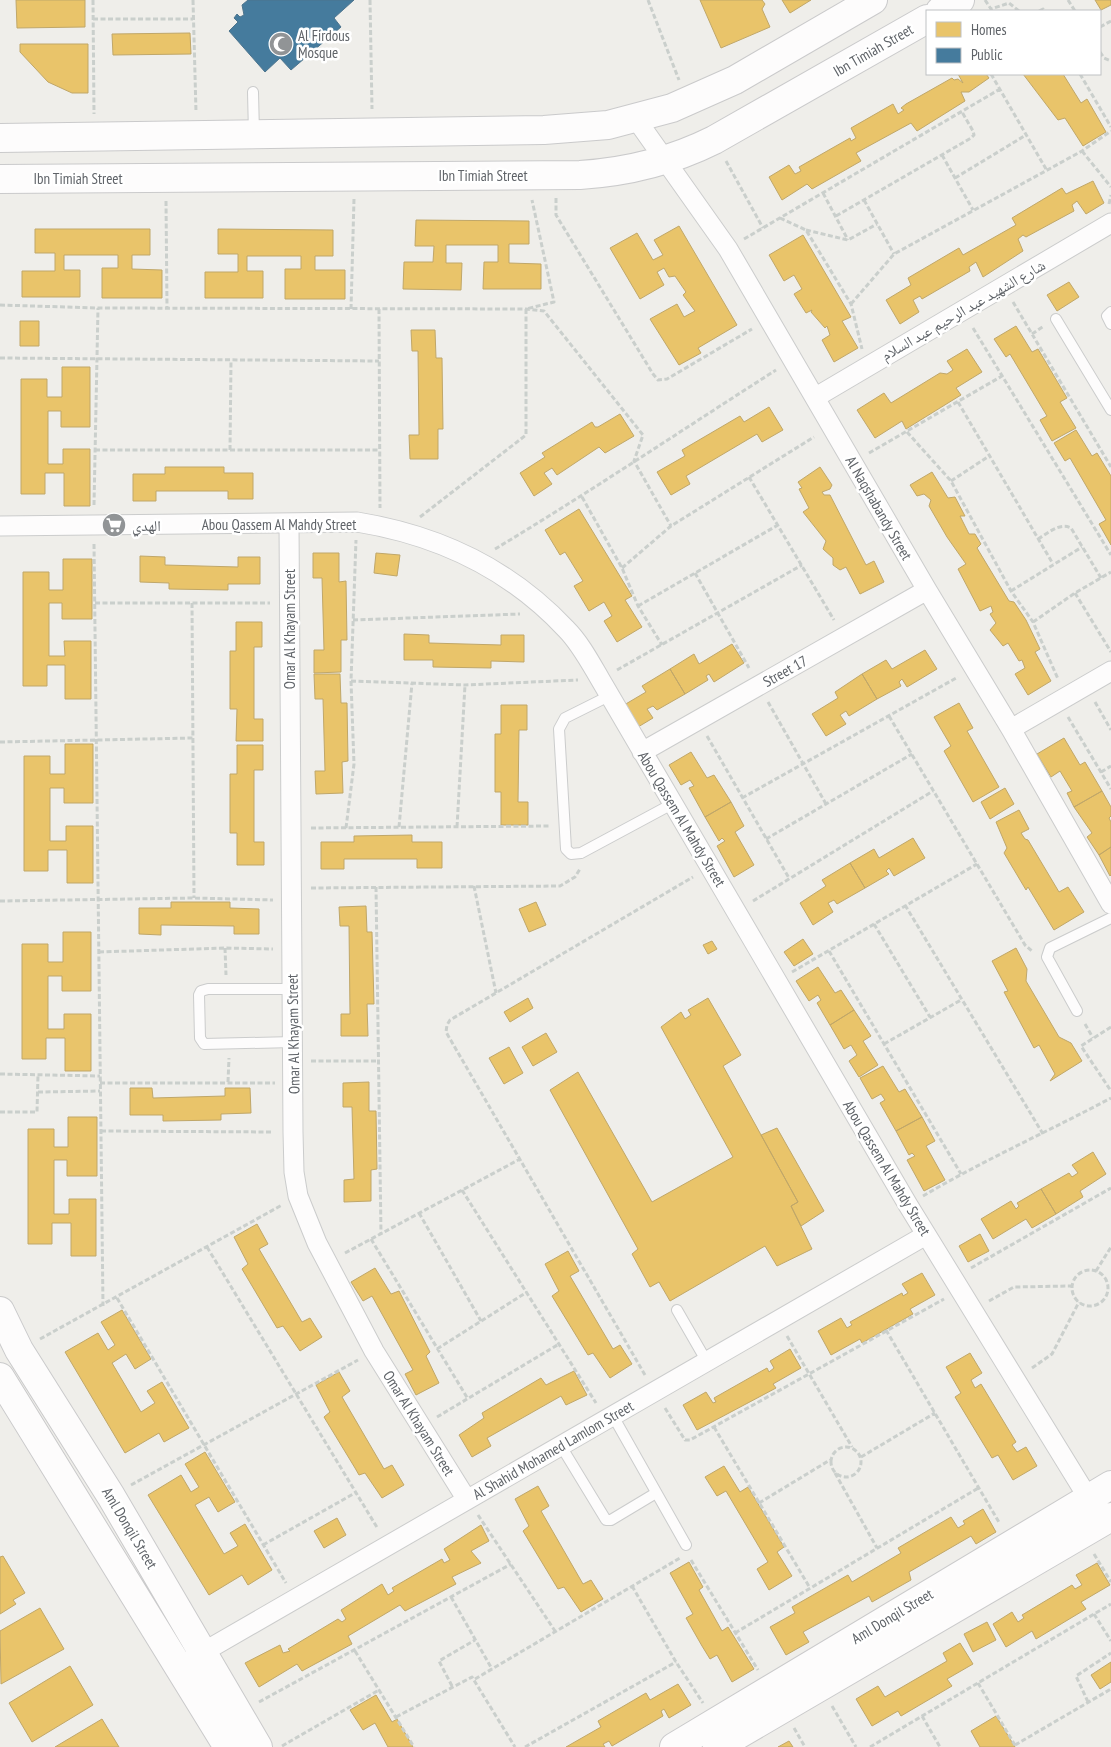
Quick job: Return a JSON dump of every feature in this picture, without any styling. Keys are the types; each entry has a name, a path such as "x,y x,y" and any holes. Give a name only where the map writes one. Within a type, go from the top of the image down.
{"street":[{"path":"0,138 576,129 636,118 687,102 735,80 873,0"},
{"path":"942,10 960,0"},
{"name":"Ibn Timiah Street","path":"0,178 555,175 608,173 636,169 695,150 926,20"},
{"name":"Al Naqshabandy Street","path":"636,118 728,249 794,359 927,590 1011,729 1111,904"},
{"path":"0,147 3,162 0,178"},
{"name":"شارع الشهيد عبد الرحيم عبد السلام","path":"816,397 1111,223"},
{"name":"Abou Qassem Al Mahdy Street","path":"0,526 357,522 402,531 439,543 476,560 512,581 550,613 581,648 600,679 956,1284 1017,1379 1100,1491 1099,1524"},
{"name":"Omar Al Khayam Street","path":"289,524 288,603 293,1132 294,1172 298,1196 327,1264 374,1351 467,1500"},
{"name":"Street 17","path":"642,752 927,590"},
{"path":"1011,729 1111,671"},
{"name":"Al Shahid Mohamed Lamlom Street","path":"179,1666 926,1235"},
{"name":"Aml Donqil Street","path":"0,1312 19,1350 111,1496 258,1747"},
{"name":"Aml Donqil Street","path":"0,1378 228,1747"},
{"name":"Aml Donqil Street","path":"723,1739 770,1690 1100,1491"},
{"name":"Aml Donqil Street","path":"674,1747 723,1739 820,1687 1099,1524"}],"lane":[{"path":"253,92 254,135"},
{"path":"1111,312 1107,316 1111,324"},
{"path":"1056,319 1111,410"},
{"path":"609,696 565,718 561,723 566,849 571,854 581,853 674,803"},
{"path":"1077,1011 1046,957 1050,948 1111,918"},
{"path":"292,989 201,990 199,995 200,1038 204,1044 293,1051"},
{"path":"677,1310 706,1362"},
{"path":"609,1418 686,1545"},
{"path":"561,1446 606,1520 611,1520 656,1493"}],"path":[{"path":"93,0 94,138"},
{"path":"193,0 196,135"},
{"path":"370,0 373,133"},
{"path":"648,0 687,102"},
{"path":"985,0 991,9 1009,3 1018,10"},
{"path":"94,18 193,18"},
{"path":"1101,54 1104,58 1111,61"},
{"path":"992,75 1046,169"},
{"path":"851,304 894,254 1046,169 1082,151 1111,129 1081,75"},
{"path":"728,249 1000,90"},
{"path":"836,216 974,135 962,112"},
{"path":"955,178 1026,135"},
{"path":"714,140 763,228"},
{"path":"1082,151 1111,187"},
{"path":"942,155 973,210"},
{"path":"526,174 554,302 526,308"},
{"path":"555,175 556,215 652,374 658,380 667,379 770,319"},
{"path":"351,308 354,176"},
{"path":"165,178 167,308"},
{"path":"822,193 848,240"},
{"path":"864,200 894,254"},
{"path":"779,218 806,230 848,240 878,224"},
{"path":"806,230 851,304 866,367"},
{"path":"1003,286 1111,467"},
{"path":"0,305 98,308 526,308 544,311 643,435 634,461 671,526"},
{"path":"98,308 94,525 103,1306"},
{"path":"379,308 380,526"},
{"path":"402,531 526,435 526,308"},
{"path":"963,310 1111,555"},
{"path":"0,358 380,361"},
{"path":"476,560 582,498 634,461 794,359"},
{"path":"230,450 231,360"},
{"path":"853,463 1002,376"},
{"path":"958,402 1053,564"},
{"path":"622,568 671,526 832,426"},
{"path":"907,432 951,482 1011,591 1033,622 1063,700 1111,790"},
{"path":"95,450 380,450"},
{"path":"951,482 990,456"},
{"path":"749,476 844,638"},
{"path":"582,498 622,568 638,606 662,645"},
{"path":"346,828 354,764 351,681 357,522"},
{"path":"638,606 778,526"},
{"path":"1038,538 1060,526 1071,528 1102,578"},
{"path":"1011,591 1082,547"},
{"path":"351,681 465,685 600,679 802,565"},
{"path":"1033,622 1075,593 1111,572"},
{"path":"1075,593 1111,653"},
{"path":"95,603 288,603"},
{"path":"192,603 194,898"},
{"path":"353,620 550,613"},
{"path":"742,798 974,668"},
{"path":"399,828 412,683"},
{"path":"457,827 465,685"},
{"path":"1086,686 1111,730"},
{"path":"889,716 1025,945 1031,951 1046,957"},
{"path":"698,720 789,878"},
{"path":"0,742 192,738"},
{"path":"766,839 912,754"},
{"path":"1100,772 1111,766"},
{"path":"737,912 789,878 933,791"},
{"path":"290,828 565,826"},
{"path":"0,901 291,895 376,887 560,886 575,877 580,870 581,853"},
{"path":"777,981 977,864"},
{"path":"711,866 450,1020 446,1032 685,1440 690,1440 714,1427 886,1330 956,1284 1111,1188"},
{"path":"474,886 496,993"},
{"path":"376,887 381,1234"},
{"path":"905,905 1043,1134"},
{"path":"874,924 930,1018"},
{"path":"99,952 225,948 292,949"},
{"path":"225,948 227,989"},
{"path":"829,951 961,1174"},
{"path":"884,1044 961,1000"},
{"path":"1111,1027 1081,1046 1111,1091"},
{"path":"228,1082 229,1045"},
{"path":"293,1051 378,1061"},
{"path":"0,1074 100,1076"},
{"path":"0,1112 37,1112 38,1075"},
{"path":"100,1083 294,1083"},
{"path":"38,1092 100,1091"},
{"path":"908,1205 961,1174 1111,1098"},
{"path":"101,1131 293,1132"},
{"path":"327,1264 520,1158"},
{"path":"462,1190 559,1344 609,1418"},
{"path":"19,1350 103,1306 298,1196"},
{"path":"419,1214 481,1321"},
{"path":"371,1239 468,1399"},
{"path":"1096,1271 1111,1247"},
{"path":"207,1248 388,1546"},
{"path":"1107,1286 1103,1299 1092,1305 1079,1302 1075,1298 1072,1286 1076,1276 1091,1270 1096,1271 1106,1280 1111,1293"},
{"path":"973,1310 1014,1287 1072,1286"},
{"path":"437,1348 527,1292"},
{"path":"117,1298 296,1599"},
{"path":"1017,1379 1052,1354 1079,1302"},
{"path":"778,1320 852,1447 861,1457 862,1464 854,1475 848,1478 835,1473"},
{"path":"886,1330 1012,1544"},
{"path":"421,1426 559,1344"},
{"path":"111,1496 374,1351"},
{"path":"861,1457 936,1413"},
{"path":"714,1427 810,1588"},
{"path":"759,1503 830,1460 838,1448 852,1447"},
{"path":"830,1460 835,1473 878,1548"},
{"path":"735,1633 980,1488"},
{"path":"264,1545 355,1493"},
{"path":"467,1500 555,1631"},
{"path":"1099,1524 1111,1582"},
{"path":"474,1679 632,1586 687,1556 770,1690"},
{"path":"238,1713 511,1564"},
{"path":"632,1586 723,1739"},
{"path":"451,1597 492,1669"},
{"path":"870,1747 1111,1604"},
{"path":"1094,1614 1111,1641"},
{"path":"452,1686 439,1661 476,1640"},
{"path":"355,1650 414,1747"},
{"path":"1088,1702 1076,1676 1111,1653"},
{"path":"525,1747 676,1662"},
{"path":"396,1717 470,1676 474,1679 515,1747"},
{"path":"978,1683 1015,1746 1111,1688"},
{"path":"820,1687 856,1747"},
{"path":"281,1747 379,1690"},
{"path":"922,1716 940,1747"}],"building: Homes":[{"path":"16,0 85,0 85,27 17,28"},
{"path":"700,0 762,0 765,4 762,9 770,27 721,48"},
{"path":"782,0 811,0 790,13"},
{"path":"1095,0 1111,0 1111,5 1101,10"},
{"path":"190,33 191,54 113,55 112,34"},
{"path":"20,44 88,44 88,93 72,93 48,82 20,52"},
{"path":"959,75 987,75 989,78 969,92 961,92 965,101 917,131 911,123 856,153 861,161 812,189 807,184 782,200 769,177 789,165 795,174 801,171 799,167 850,138 851,141 856,138 851,128 893,104 898,114 904,110 901,108 906,104 952,78 954,80 958,79 963,83"},
{"path":"1024,75 1064,75 1081,103 1087,99 1106,132 1083,146 1065,118 1058,120"},
{"path":"1093,181 1104,203 1086,214 1077,201 1072,205 1074,211 1026,237 1023,235 1018,239 1023,251 983,277 976,262 969,267 970,271 922,299 920,296 913,300 919,312 900,324 886,300 911,285 908,278 959,248 963,255 1016,225 1012,218 1062,188 1066,194"},
{"path":"416,220 529,221 529,244 509,244 509,263 541,264 541,289 483,289 484,262 498,262 498,245 446,245 446,263 462,263 461,290 403,289 404,262 433,262 434,246 415,246"},
{"path":"679,226 737,325 698,348 701,353 679,365 650,319 677,304 684,317 695,311 683,295 686,292 675,276 669,277 664,268 657,272 664,285 640,299 610,248 637,233 653,260 663,255 654,240"},
{"path":"35,229 150,229 150,255 132,255 132,269 162,270 162,298 102,298 102,268 118,268 118,255 64,255 64,270 80,270 80,297 22,297 22,271 55,271 55,253 35,253"},
{"path":"218,229 333,230 333,256 315,256 315,270 345,270 345,299 285,299 285,269 301,269 301,256 247,256 247,271 263,271 263,298 205,298 205,272 238,272 238,254 218,254"},
{"path":"803,235 851,317 842,321 858,348 834,362 822,340 830,335 827,326 825,328 811,312 812,310 806,313 794,294 802,289 794,275 784,281 769,255"},
{"path":"1069,282 1079,297 1057,311 1047,295"},
{"path":"20,321 39,321 39,346 20,346"},
{"path":"1016,326 1032,352 1038,349 1067,398 1060,402 1076,428 1052,441 1040,420 1047,416 1010,354 1006,357 994,339"},
{"path":"411,330 435,330 436,358 442,358 443,429 438,429 438,459 410,459 409,435 419,435 418,351 412,351"},
{"path":"967,349 982,372 956,388 961,395 906,429 902,421 875,438 857,410 884,393 891,403 940,373 947,374 953,370 947,361"},
{"path":"62,367 90,367 90,427 61,427 61,411 48,411 48,464 63,464 63,449 90,449 90,506 64,506 64,473 45,473 45,494 21,494 21,379 47,379 47,397 62,397"},
{"path":"769,407 783,430 762,442 757,434 686,476 690,484 671,495 657,472 685,456 682,450 740,416 744,422"},
{"path":"620,414 634,436 605,453 599,447 557,475 552,468 544,473 552,484 534,496 520,473 545,457 542,453 592,422 595,427 598,427"},
{"path":"1076,430 1092,456 1097,453 1111,476 1111,545 1099,524 1106,520 1070,458 1065,461 1054,443"},
{"path":"165,467 224,467 224,473 253,473 253,499 228,499 228,491 156,491 156,501 133,501 133,474 165,474"},
{"path":"820,467 832,485 830,489 822,492 824,495 830,495 866,565 874,561 884,582 860,594 846,567 840,570 833,565 833,558 823,549 826,541 803,512 809,508 799,489 802,488 798,482"},
{"path":"932,472 948,498 955,497 965,516 960,516 969,534 975,534 981,544 977,548 1009,601 1014,602 1026,620 1040,649 1035,652 1051,681 1028,695 1015,674 1025,668 1022,660 1019,661 1008,643 1003,646 990,630 996,623 990,614 993,612 991,606 980,611 958,569 966,564 929,506 931,500 924,494 917,496 910,485"},
{"path":"579,509 632,596 625,600 642,627 617,642 604,621 612,616 604,602 589,611 574,586 583,581 565,552 560,555 545,530"},
{"path":"313,553 339,553 339,582 346,581 347,640 341,640 341,672 314,673 314,650 324,650 322,578 313,578"},
{"path":"376,553 400,555 397,576 374,573"},
{"path":"140,556 165,557 165,565 238,567 238,557 260,557 260,584 228,584 228,590 169,589 169,583 140,582"},
{"path":"63,559 92,559 92,619 62,619 62,603 49,603 49,656 65,656 64,641 91,641 91,699 65,699 65,665 47,665 47,686 23,686 23,572 49,572 49,590 63,590"},
{"path":"236,622 262,622 262,647 254,647 254,719 263,719 263,741 236,741 237,709 230,709 230,651 236,651"},
{"path":"404,634 429,635 429,643 501,645 501,635 524,635 524,662 491,661 491,668 433,667 433,660 404,660"},
{"path":"732,644 744,663 714,682 709,674 706,676 708,680 685,694 670,669 694,654 699,664"},
{"path":"925,650 937,669 907,687 902,679 899,682 901,686 877,699 862,674 886,660 892,669"},
{"path":"670,669 685,694 657,710 653,706 647,709 653,718 633,730 619,708 646,692 642,686"},
{"path":"314,674 340,674 341,703 347,703 348,761 342,762 343,793 316,794 315,771 325,771 323,699 315,699"},
{"path":"862,674 877,699 849,716 846,711 840,715 846,724 826,736 812,714 838,698 835,692"},
{"path":"959,703 973,728 967,731 999,787 973,802 944,751 951,746 934,717"},
{"path":"501,705 527,705 527,730 519,730 518,802 528,802 528,825 501,825 501,792 495,792 495,734 501,734"},
{"path":"1064,738 1080,765 1085,762 1102,791 1074,807 1067,793 1072,791 1060,771 1051,777 1037,754"},
{"path":"65,744 93,744 93,803 64,803 64,788 50,788 50,841 66,841 66,826 93,826 93,883 67,883 67,850 48,850 48,871 24,871 24,756 50,756 50,774 65,774"},
{"path":"237,745 263,745 263,770 254,770 254,842 264,842 264,865 237,865 237,833 230,833 230,774 237,774"},
{"path":"691,752 707,778 714,775 731,802 705,817 689,788 694,786 690,780 681,785 669,765"},
{"path":"1005,788 1014,804 990,819 981,802"},
{"path":"1102,791 1111,807 1111,816 1109,818 1111,822 1111,847 1099,855 1087,837 1092,833 1074,807"},
{"path":"731,802 744,826 735,832 754,865 734,877 717,846 725,841 722,838 719,841 705,817"},
{"path":"1019,810 1029,829 1021,833 1028,840 1059,892 1068,887 1084,912 1054,930 1028,887 1026,890 1004,853 1007,848 996,822"},
{"path":"412,835 412,842 442,842 442,868 417,868 417,859 344,859 344,869 321,869 321,842 354,842 354,836"},
{"path":"913,838 925,858 894,876 889,868 886,871 889,874 865,888 850,863 874,849 879,858"},
{"path":"1111,847 1111,875 1110,876 1099,855"},
{"path":"850,863 865,888 837,904 834,900 828,903 833,912 813,925 800,903 826,886 822,880"},
{"path":"171,902 230,902 230,908 259,909 259,934 234,934 234,926 161,925 161,935 139,934 139,908 171,908"},
{"path":"536,902 546,925 529,932 519,909"},
{"path":"366,906 367,932 372,932 374,1004 367,1004 368,1036 341,1036 341,1014 350,1014 349,926 340,926 339,907"},
{"path":"63,932 91,932 91,991 62,991 62,976 48,976 48,1029 64,1029 64,1014 91,1014 91,1071 65,1071 65,1038 46,1038 46,1059 22,1059 22,944 48,944 48,962 63,962"},
{"path":"803,939 813,954 794,966 784,952"},
{"path":"712,941 717,949 708,954 703,945"},
{"path":"1016,948 1027,969 1026,981 1059,1037 1071,1043 1082,1061 1050,1081 1055,1074 1039,1045 1034,1048 1004,992 1008,991 992,961"},
{"path":"818,967 835,993 841,990 854,1010 830,1025 817,1003 821,1000 818,995 809,1001 796,981"},
{"path":"528,998 533,1008 510,1022 504,1012"},
{"path":"708,998 741,1055 723,1066 798,1202 791,1206 812,1249 777,1266 765,1246 670,1301 659,1282 650,1287 632,1254 638,1249 550,1090 578,1072 652,1202 733,1157 661,1027 681,1012 685,1019 691,1015 688,1010"},
{"path":"854,1010 871,1036 863,1041 878,1065 859,1077 849,1061 857,1055 851,1045 844,1049 830,1025"},
{"path":"546,1033 557,1052 533,1066 522,1047"},
{"path":"509,1047 523,1073 504,1084 489,1058"},
{"path":"883,1066 899,1092 905,1089 922,1117 896,1131 880,1103 885,1100 881,1094 872,1099 860,1078"},
{"path":"369,1082 369,1111 376,1111 377,1169 371,1170 371,1201 344,1202 344,1180 354,1179 352,1107 343,1107 343,1083"},
{"path":"130,1088 152,1088 153,1098 225,1096 225,1088 250,1088 251,1113 221,1114 221,1120 163,1121 163,1115 130,1115"},
{"path":"68,1117 97,1117 97,1176 67,1176 67,1160 54,1160 54,1214 69,1214 69,1199 96,1199 96,1256 71,1256 71,1223 52,1223 52,1244 28,1244 28,1129 54,1129 54,1147 68,1147"},
{"path":"922,1117 935,1141 926,1146 945,1180 924,1191 907,1160 915,1156 912,1153 909,1155 896,1131"},
{"path":"777,1128 824,1211 801,1226 791,1206 798,1202 761,1135"},
{"path":"1093,1152 1106,1174 1080,1191 1083,1197 1056,1214 1041,1189 1069,1173 1072,1177 1078,1173 1072,1165"},
{"path":"1041,1189 1056,1214 1032,1228 1026,1219 993,1239 981,1219 1011,1201 1016,1209 1019,1206 1017,1203"},
{"path":"257,1224 268,1244 259,1249 302,1322 310,1318 322,1337 300,1351 283,1326 277,1328 242,1269 248,1264 234,1237"},
{"path":"980,1234 989,1251 968,1262 959,1246"},
{"path":"568,1251 579,1271 570,1276 613,1349 620,1345 632,1364 610,1378 593,1353 588,1355 552,1296 559,1291 545,1264"},
{"path":"375,1268 391,1294 399,1291 430,1352 426,1356 439,1383 416,1395 405,1374 413,1370 372,1296 363,1301 351,1282"},
{"path":"922,1273 935,1295 910,1309 913,1314 862,1343 860,1339 831,1355 818,1331 841,1318 847,1328 852,1325 850,1322 902,1293 903,1296 908,1293 902,1284"},
{"path":"122,1310 151,1359 135,1369 126,1354 112,1363 141,1412 155,1403 147,1391 162,1382 189,1428 164,1442 159,1433 125,1453 65,1352 98,1333 108,1350 115,1345 101,1322"},
{"path":"790,1349 801,1368 773,1384 776,1388 697,1430 683,1405 706,1392 713,1403 716,1402 714,1398 767,1368 769,1372 774,1368 770,1361"},
{"path":"970,1353 982,1373 971,1380 975,1388 981,1384 1016,1442 1012,1445 1017,1452 1026,1447 1037,1466 1013,1480 998,1455 992,1458 955,1397 961,1393 946,1367"},
{"path":"574,1371 587,1395 566,1405 561,1396 487,1438 491,1446 472,1457 459,1435 484,1418 482,1413 541,1378 546,1385"},
{"path":"339,1372 350,1391 342,1397 384,1469 392,1465 404,1485 382,1498 365,1473 359,1475 324,1417 330,1412 316,1385"},
{"path":"205,1452 235,1502 218,1512 209,1497 195,1505 224,1554 238,1546 230,1533 245,1524 272,1570 248,1585 242,1575 209,1595 148,1495 181,1475 191,1492 199,1487 185,1464"},
{"path":"724,1466 740,1492 748,1487 784,1547 777,1552 792,1576 769,1590 757,1569 768,1562 726,1491 717,1496 705,1477"},
{"path":"538,1486 549,1506 541,1511 583,1584 591,1580 603,1599 581,1612 564,1587 558,1589 523,1531 529,1526 515,1499"},
{"path":"983,1509 996,1532 976,1544 971,1536 909,1572 911,1580 872,1602 869,1596 803,1632 809,1642 786,1655 770,1627 795,1613 792,1607 848,1575 852,1582 901,1553 898,1548 951,1517 958,1528 965,1524 963,1521"},
{"path":"337,1518 346,1535 324,1548 314,1531"},
{"path":"481,1525 489,1541 471,1551 481,1563 452,1577 456,1584 405,1611 400,1605 348,1636 352,1644 302,1671 297,1664 259,1687 245,1663 280,1645 283,1653 290,1651 288,1649 338,1619 342,1622 346,1619 341,1610 382,1584 388,1595 394,1591 392,1588 442,1559 444,1563 450,1560 444,1549"},
{"path":"3,1556 25,1593 13,1600 16,1604 0,1614 0,1557"},
{"path":"689,1562 703,1587 699,1590 722,1631 728,1627 754,1669 732,1682 717,1655 710,1659 686,1618 693,1614 670,1573"},
{"path":"1097,1563 1110,1585 1081,1602 1086,1609 1036,1639 1032,1631 1006,1647 993,1624 1012,1612 1018,1622 1024,1618 1022,1615 1072,1585 1075,1589 1082,1585 1076,1575"},
{"path":"40,1608 64,1649 1,1684 0,1631"},
{"path":"987,1622 996,1640 973,1652 964,1634"},
{"path":"960,1643 973,1664 947,1679 952,1686 901,1716 898,1711 872,1726 856,1699 878,1686 885,1697 947,1661 943,1653"},
{"path":"1111,1662 1111,1682 1100,1689 1091,1675"},
{"path":"70,1666 93,1705 32,1742 9,1703"},
{"path":"678,1684 691,1705 669,1718 664,1709 661,1711 663,1716 612,1746 609,1741 603,1744 605,1747 566,1747 601,1727 598,1721 646,1693 650,1700"},
{"path":"376,1695 392,1722 397,1719 413,1747 388,1747 375,1723 363,1730 350,1710"},
{"path":"996,1716 1015,1747 980,1747 971,1731"},
{"path":"102,1719 119,1747 55,1747"},
{"path":"789,1741 793,1747 778,1747"}],"building: Public":[{"name":"Al Firdous Mosque","path":"248,0 354,0 334,18 341,27 291,70 280,58 265,72 229,31 238,22 234,18 237,14 240,17 244,15 242,5"}],"place":[{"name":"Al Firdous Mosque","path":"281,44"},
{"name":"الهدي","path":"114,525"}]}
